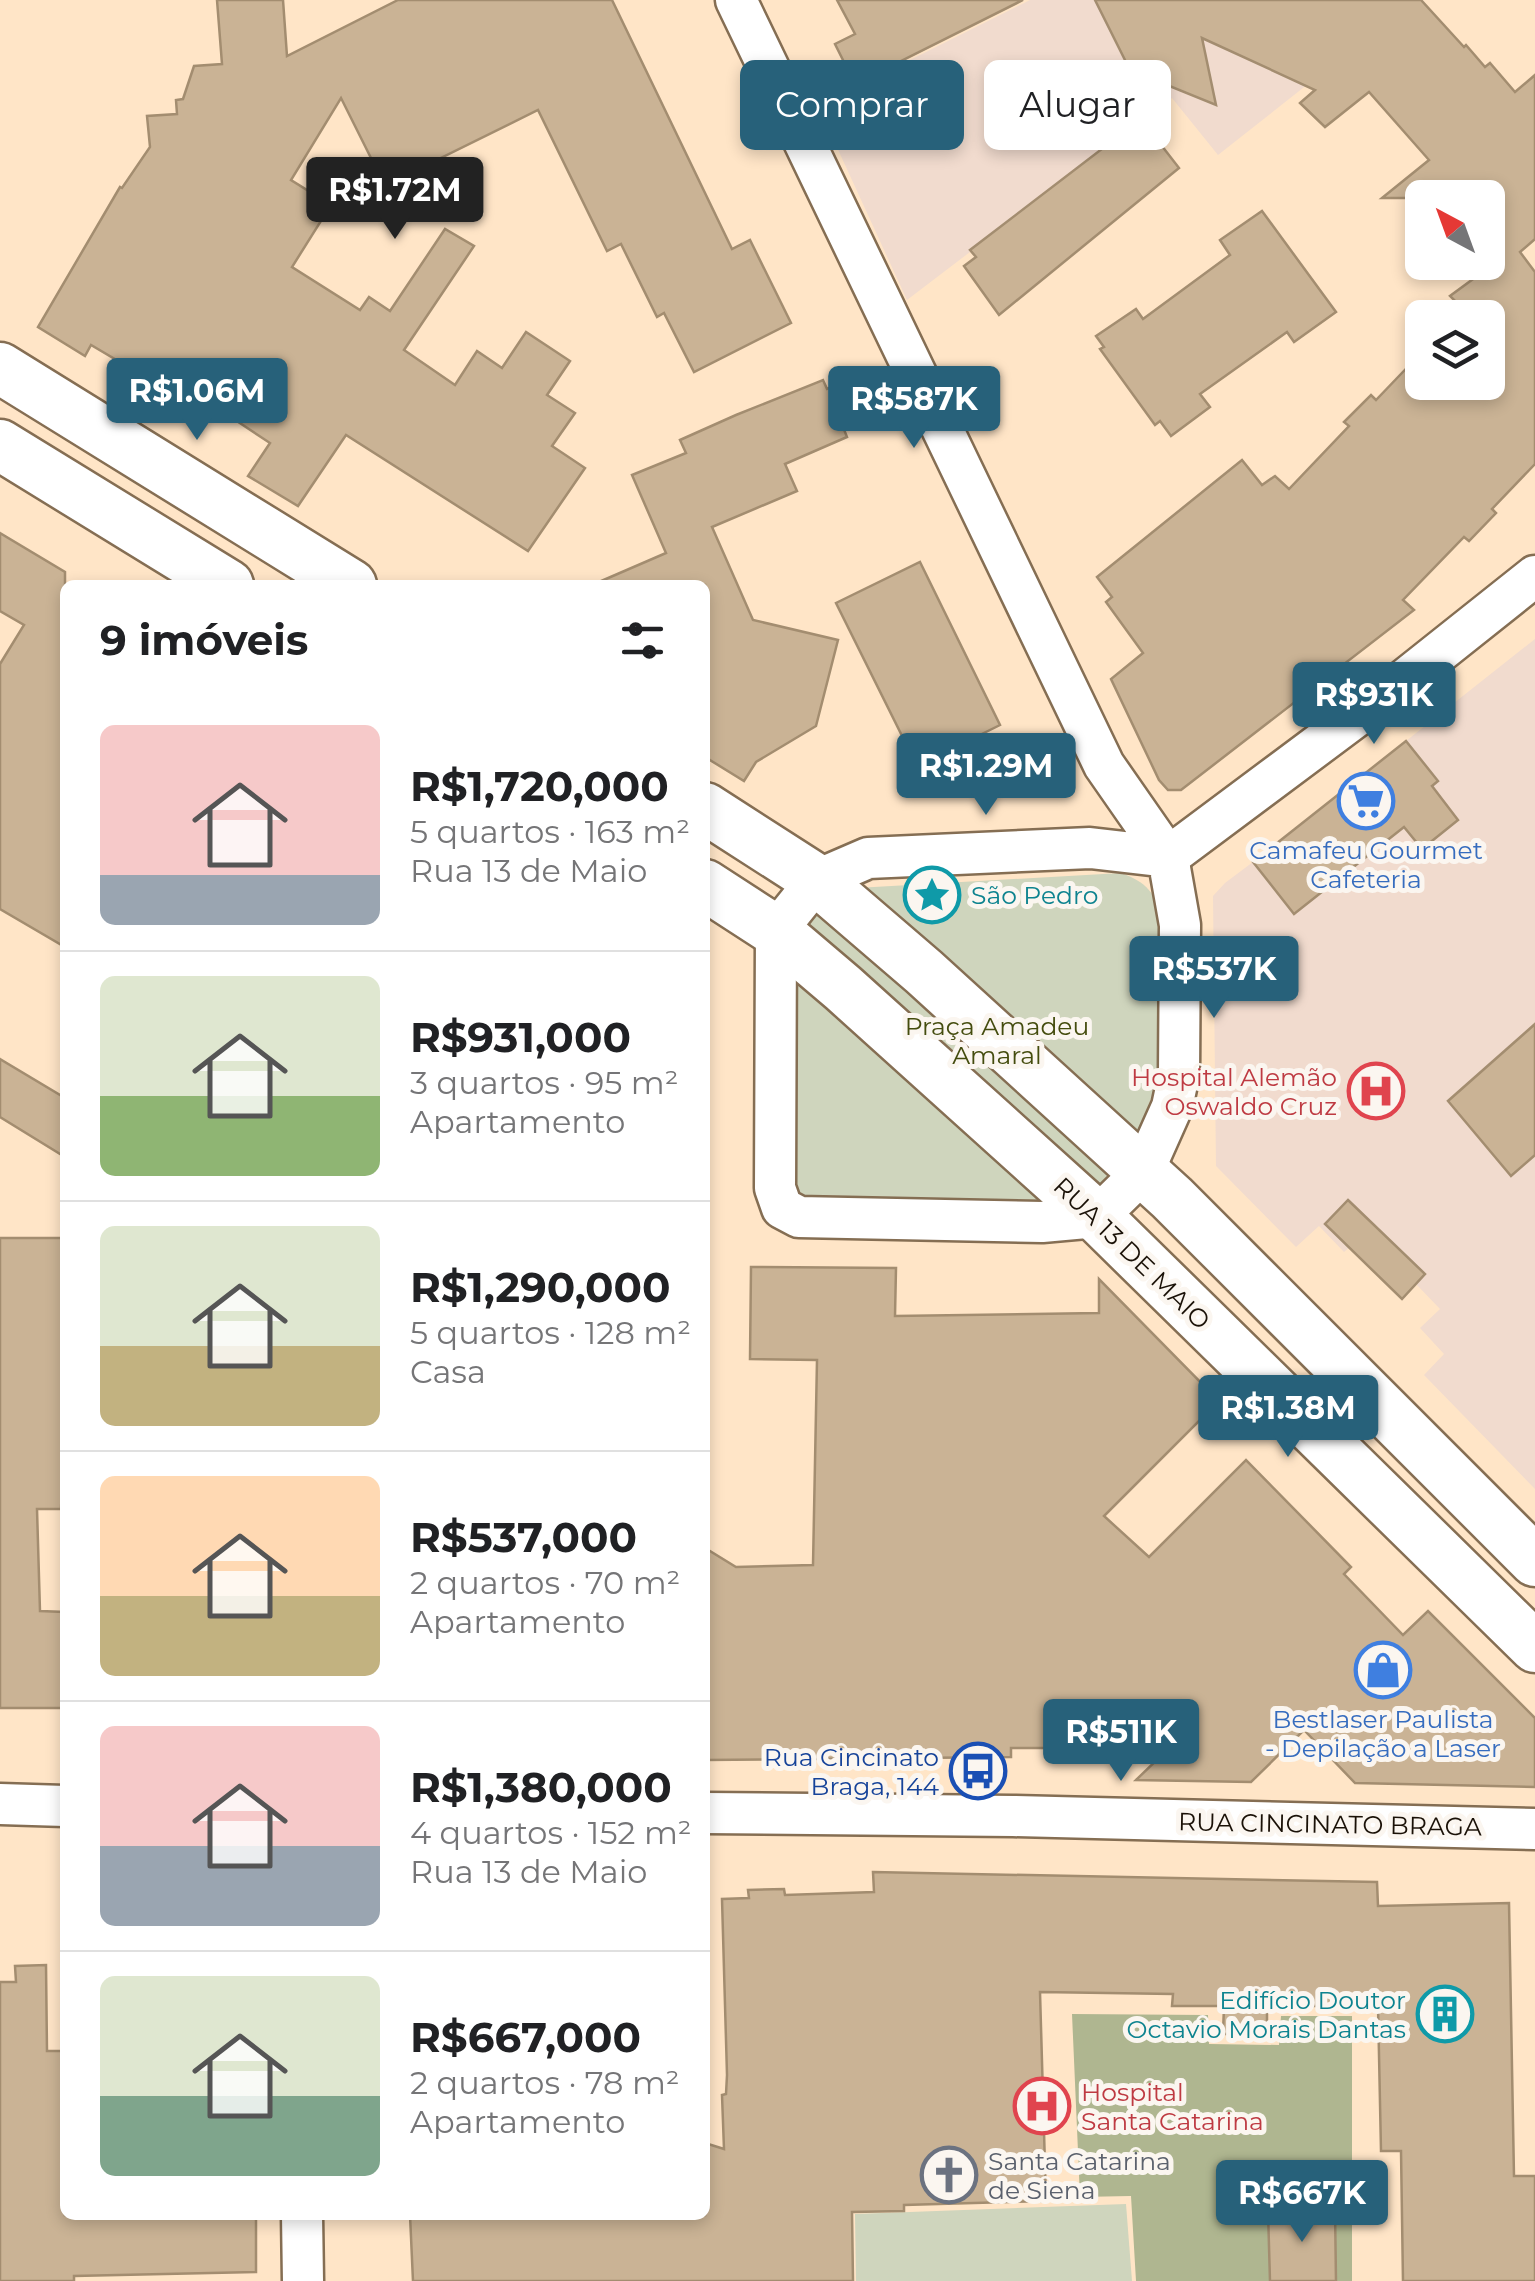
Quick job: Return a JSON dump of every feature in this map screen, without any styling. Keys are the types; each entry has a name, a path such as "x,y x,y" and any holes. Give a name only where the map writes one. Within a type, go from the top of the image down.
{"main road":[{"path":"0,368 343,580"},
{"path":"0,444 220,580"},
{"path":"710,811 817,880 1144,1172 1535,1561"},
{"name":"RUA 13 DE MAIO","path":"710,888 776,932 1097,1217 1535,1647"}],"street":[{"path":"736,0 1104,765 1168,857 1180,925 1179,1074 1172,1106 1144,1172 1097,1217 1042,1222 799,1218 782,1208 774,1188 776,932 817,880 868,858 1090,848 1168,857 1393,689 1535,576"},
{"path":"0,1804 60,1806"},
{"name":"RUA CINCINATO BRAGA","path":"710,1812 1535,1829"},
{"path":"302,2220 303,2281"}],"shaded area":[{"path":"1030,0 1315,0 1327,69 1218,155 1171,99 1171,60 984,60 984,150 1104,150 907,300 838,150 964,150 964,60 910,60"},
{"name":"Hospital Alemão Oswaldo Cruz","path":"1535,639 1535,1489 1424,1375 1444,1354 1420,1328 1440,1309 1367,1233 1344,1252 1319,1226 1296,1247 1216,1166 1213,896 1253,862 1295,914 1360,862 1397,818 1422,849 1458,821 1432,786 1437,781 1406,741"}],"green space":[{"name":"Praça Amadeu Amaral","path":"1121,873 1149,890 1164,918 1161,1073 1127,1160 1083,1201 793,1195 789,947 839,889"},
{"path":"1072,2014 1208,2015 1209,2044 1279,2045 1281,2016 1352,2016 1352,2281 1136,2281 1131,2196 1080,2197"},
{"path":"1126,2204 1132,2281 856,2281 855,2214"}],"building":[{"path":"217,0 283,0 287,56 398,0 612,0 732,249 750,240 791,323 694,372 664,313 657,317 621,244 607,251 538,110 396,180 386,160 375,166 341,98 291,180 331,205 292,267 360,310 369,297 390,311 445,229 474,246 404,350 455,385 477,351 502,368 526,332 570,361 547,395 575,413 552,446 585,468 528,551 346,435 298,506 248,476 270,443 154,366 147,378 91,345 85,356 38,327 120,187 150,147 147,116 177,114 176,100 183,99 194,66 222,64"},
{"path":"837,0 1023,0 903,60 843,60 835,44 855,34"},
{"path":"1095,0 1421,0 1464,47 1485,67 1490,63 1515,92 1535,75 1535,239 1520,252 1535,272 1535,464 1492,509 1496,513 1469,541 1464,537 1403,600 1414,610 1181,790 1168,790 1159,780 1111,679 1143,653 1106,602 1112,597 1097,577 1242,460 1262,485 1275,476 1289,489 1349,426 1344,422 1371,395 1376,400 1405,370 1405,400 1505,400 1505,300 1454,300 1450,296 1472,280 1505,280 1505,180 1405,180 1405,198 1382,198 1429,160 1369,92 1325,127 1300,103 1315,90 1202,38 1216,105 1171,87 1171,60 1125,60"},
{"path":"1101,150 1165,150 1179,168 999,315 964,266 976,257 970,250"},
{"path":"1262,211 1336,312 1294,342 1287,332 1200,394 1210,407 1171,436 1160,421 1155,425 1100,349 1104,347 1096,336 1136,309 1143,319 1230,255 1220,240"},
{"path":"854,378 873,415 843,427 847,437 785,464 797,491 712,527 753,620 838,640 816,726 756,762 744,781 710,760 710,580 604,580 666,553 632,475 686,453 680,440 736,415 823,380 827,389"},
{"path":"0,533 65,572 65,580 60,580 60,944 0,909 0,664 24,625 0,611"},
{"path":"920,562 1000,725 917,766 836,603"},
{"path":"1406,741 1438,781 1432,786 1458,820 1422,849 1404,827 1294,914 1253,862"},
{"path":"1535,1024 1535,1155 1511,1176 1448,1101"},
{"path":"0,1059 60,1095 60,1154 0,1117"},
{"path":"1348,1200 1425,1274 1402,1299 1325,1224"},
{"path":"0,1238 60,1238 60,1509 37,1509 40,1611 60,1612 60,1708 0,1708"},
{"path":"751,1267 896,1268 895,1316 1099,1313 1099,1279 1219,1401 1104,1516 1149,1557 1246,1460 1351,1567 1344,1574 1403,1635 1428,1611 1535,1718 1535,1787 1355,1783 1304,1730 1251,1782 1136,1780 1161,1756 1100,1756 1100,1748 1011,1748 1011,1757 710,1760 710,1551 736,1567 813,1565 817,1360 750,1359"},
{"path":"873,1872 1377,1882 1378,1906 1509,1903 1514,2176 1535,2176 1535,2281 1403,2281 1401,2151 1381,2151 1378,2006 1267,2006 1267,2034 1223,2034 1224,2006 1172,2006 1173,1994 1040,1992 1046,2201 904,2205 904,2211 852,2212 853,2281 413,2281 410,2220 710,2220 710,2145 724,2149 722,2095 726,2094 727,2075 722,1899 749,1898 748,1890 784,1889 785,1895 874,1892"},
{"path":"46,1965 47,2051 60,2051 60,2220 256,2220 256,2272 0,2281 0,1982 16,1982 15,1966"},
{"path":"1335,2209 1336,2281 1270,2281 1268,2211"}],"place":[{"name":"Camafeu Gourmet Cafeteria","path":"1366,801"},
{"name":"São Pedro","path":"932,895"},
{"name":"Hospital Alemão Oswaldo Cruz","path":"1376,1091"},
{"name":"Bestlaser Paulista - Depilação a Laser","path":"1383,1670"},
{"name":"Rua Cincinato Braga, 144","path":"978,1771"},
{"name":"Edifício Doutor Octavio Morais Dantas","path":"1445,2014"},
{"name":"Hospital Santa Catarina","path":"1042,2106"},
{"name":"Santa Catarina de Siena","path":"949,2175"}]}
